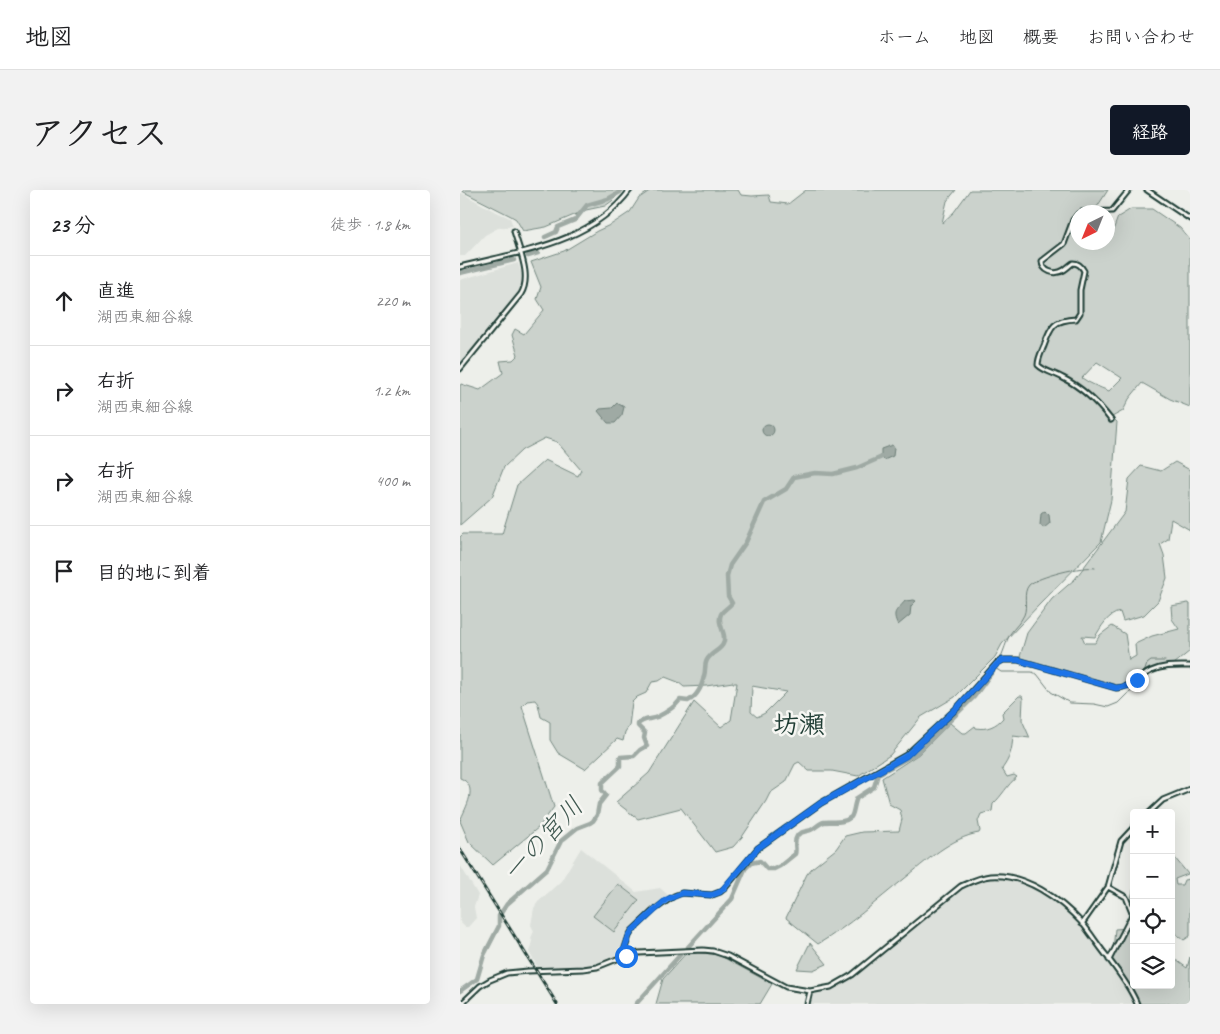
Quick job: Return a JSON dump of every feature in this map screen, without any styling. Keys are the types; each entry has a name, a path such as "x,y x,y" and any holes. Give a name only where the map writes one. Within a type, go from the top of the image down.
{"street":[{"path":"460,267 549,244 586,230 604,217 630,190"},
{"path":"1115,208 1130,190"},
{"path":"1147,190 1190,219"},
{"path":"1070,228 1064,244 1042,261 1042,265 1045,269 1056,272 1065,270 1073,262 1082,268 1084,272 1080,290 1080,313 1076,319 1062,320 1052,328 1046,337 1038,365 1042,369 1062,377 1092,397 1111,420"},
{"path":"460,369 523,290 525,278 514,231"},
{"path":"622,956 632,931 666,900 682,893 712,895 720,892 733,879 752,854 768,840 821,803 906,756 958,707 993,667 1003,660 1018,660 1116,688 1128,686 1159,668 1190,666"},
{"path":"1153,809 1163,800 1190,789"},
{"path":"1082,924 1108,887 1120,845 1130,831"},
{"path":"461,1004 480,986 495,977 507,973 590,968 597,967 622,956 639,953 703,950 728,956 778,984 794,989 810,991 831,987 843,981 961,886 982,878 1004,876 1023,881 1057,902 1082,924 1129,989 1137,1004"},
{"path":"1108,887 1126,898 1132,912 1128,925 1109,960"},
{"path":"807,1004 810,991"}],"shaded area":[{"path":"460,190 622,190 605,206 586,210 546,227 523,231 516,219"},
{"path":"651,190 738,190 741,195 769,195 771,202 788,204 806,190 956,190 947,201 942,223 954,212 970,190 1108,190 1098,205 1070,205 1070,250 1115,250 1115,225 1118,217 1131,209 1152,209 1180,228 1190,240 1190,407 1170,399 1142,383 1129,399 1123,411 1112,417 1117,422 1111,500 1101,542 1002,644 995,657 955,697 921,717 890,755 858,776 832,771 809,771 799,762 795,764 786,782 770,793 742,837 733,847 715,852 681,808 638,819 616,802 649,773 694,702 721,727 731,720 737,683 684,687 678,682 665,677 659,681 652,682 646,693 637,697 632,702 629,726 623,741 617,739 585,769 558,753 550,740 550,722 541,717 535,700 527,701 522,706 554,807 539,827 493,865 469,842 460,821 470,792 469,786 460,778 460,537 463,534 502,534 517,485 545,460 578,476 581,470 557,442 545,438 522,450 504,467 492,497 460,525 460,386 461,384 480,390 503,373 500,361 513,360 518,355 512,335 515,329 524,334 544,310 537,299 541,287 531,262 564,251 630,212 639,198","holes":["1097,362 1122,378 1109,391 1091,384 1082,378","752,686 786,692 765,713 757,717 751,712"]},
{"path":"460,192 510,218 513,226 498,228 485,235 465,256 460,256"},
{"path":"518,263 523,277 520,290 460,366 460,280"},
{"path":"617,403 624,407 622,415 615,423 608,423 598,411 600,409 612,408"},
{"path":"766,424 770,424 774,430 770,436 766,436 762,432 762,428"},
{"path":"892,445 894,448 893,456 884,460 881,456 881,449"},
{"path":"1175,462 1190,470 1190,530 1171,519 1168,539 1160,544 1164,555 1167,578 1158,601 1144,615 1123,621 1120,612 1116,613 1105,622 1095,637 1082,636 1085,643 1095,643 1100,635 1112,626 1125,634 1129,660 1136,656 1135,644 1152,636 1179,629 1172,619 1171,606 1188,603 1190,604 1190,651 1174,664 1159,668 1118,688 1019,660 1027,633 1052,599 1075,579 1125,512 1129,479 1141,466 1161,471"},
{"path":"1045,511 1049,515 1050,523 1044,528 1040,525 1041,514"},
{"path":"905,601 916,601 911,606 910,615 898,625 895,617 896,612"},
{"path":"1019,696 1022,696 1023,699 1022,720 1030,738 1013,736 1010,754 1002,769 1007,777 1014,775 1017,777 993,804 992,811 981,814 978,821 979,833 959,839 939,851 851,921 818,944 786,918 807,874 836,849 845,836 862,832 899,831 902,819 900,810 889,804 882,778 919,754 950,723 962,733 966,733 975,726 976,728 988,728 1003,718 1002,713"},
{"path":"581,848 636,892 660,888 669,896 640,919 628,933 619,954 595,965 538,968 529,952 534,931 531,925 534,908 561,881"},
{"path":"1175,858 1188,874 1175,879"},
{"path":"460,865 478,895 474,907 476,918 468,927 465,927 460,922"},
{"path":"991,878 1007,878 1021,881 1067,911 1086,931 1135,1004 809,1004 814,994 850,980 957,890 974,882"},
{"path":"1175,879 1176,885 1182,885 1184,880 1190,879 1190,936 1184,940 1175,933"},
{"path":"618,884 639,900 614,932 593,916"},
{"path":"1130,922 1130,986 1120,969 1112,960 1115,929 1128,928"},
{"path":"810,943 827,964 813,970 797,969"},
{"path":"688,951 719,955 772,984 760,1004 656,1004 663,979"},
{"path":"1190,957 1190,1004 1140,1004 1131,989 1175,989 1176,960 1187,968"}],"waterway":[{"path":"545,237 556,232 558,227 575,220 587,205 608,199 620,192"},
{"path":"528,256 538,253"},
{"path":"460,273 514,260"},
{"name":"一の宮川","path":"460,991 477,979 484,955 499,926 499,916 507,904 547,869 561,841 577,828 593,821 597,815 599,804 606,795 602,790 602,783 620,766 620,757 634,756 647,746 644,738 645,733 638,724 663,714 680,700 688,701 699,690 705,674 707,660 722,646 724,640 720,618 722,613 732,603 728,596 727,576 730,565 746,542 764,502 786,489 794,477 815,473 833,474 857,468 882,457"},
{"path":"1000,659 1010,634 1024,615 1026,592 1029,585 1061,572 1081,568 1095,568"},
{"path":"1144,673 1147,664 1151,661 1165,661"},
{"path":"998,663 995,668 1001,672 1032,672 1037,674 1051,692 1070,703 1094,704 1108,707 1118,703 1127,694 1143,684 1144,677"},
{"path":"688,947 732,899 745,869 751,863 760,861 767,869 774,869 795,854 795,840 800,833 811,830 822,823 841,821 851,817 857,798 874,787 878,774 917,753 974,697 995,668"},
{"path":"636,1004 680,955"}],"railway":[{"path":"460,849 557,1004"}],"district":[{"name":"坊瀬","path":"799,724"}],"route":[{"path":"626,956 622,956 632,931 666,900 682,893 712,895 720,892 733,879 746,860 768,840 821,803 906,756 958,707 993,667 1003,660 1018,660 1116,688 1128,686 1137,680"}]}
